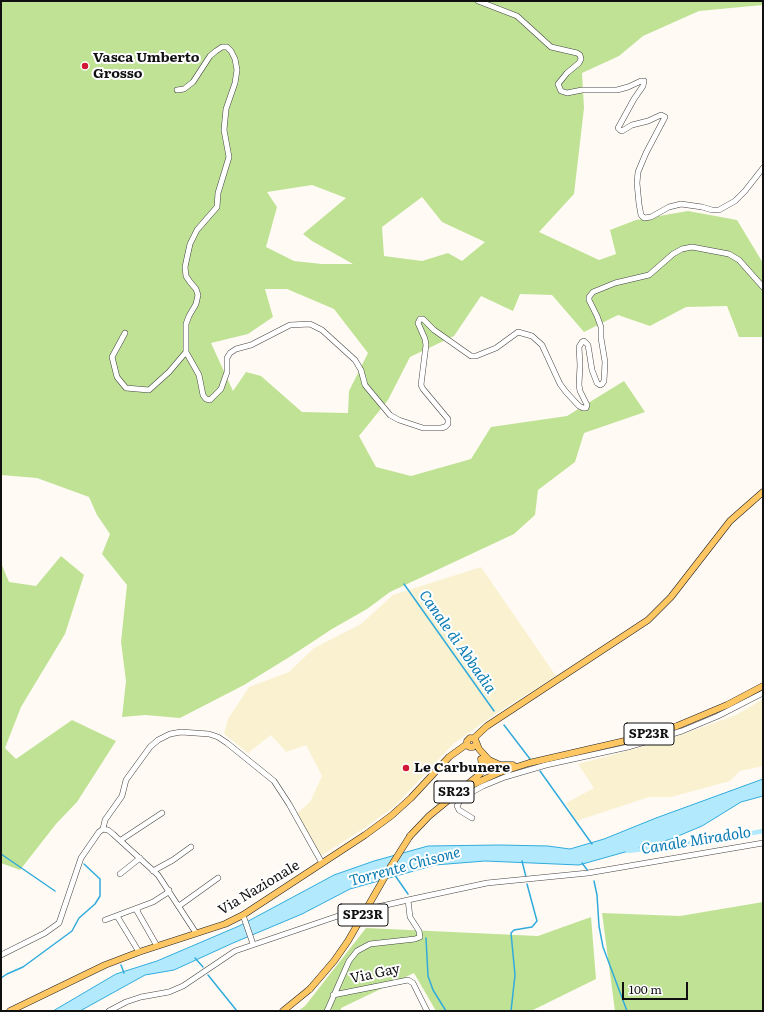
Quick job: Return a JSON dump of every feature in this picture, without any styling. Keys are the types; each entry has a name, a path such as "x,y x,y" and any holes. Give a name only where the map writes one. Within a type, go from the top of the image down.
{"main road":[{"name":"Via Nazionale","path":"10,1011 105,965 139,952 225,924 243,915 391,816 416,793 449,757 472,743 487,726 648,620 671,598 730,521 763,492"},
{"name":"SP23R","path":"283,1011 310,989 334,961 348,941 410,836 420,825 451,798 470,786 498,773 529,763 629,740 671,728 708,714 763,686"},
{"path":"472,743 481,759 490,768 498,773"},
{"path":"472,743 484,756 494,763 500,765 529,763"},
{"name":"SR23","path":"420,825 424,817 438,803 478,776 482,766 481,759"}],"street":[{"path":"478,1 517,16 551,47 580,55 581,59 579,63 567,73 558,84 561,91 567,93 582,90 617,90 628,88 641,81 644,81 643,86 618,128 622,131 632,125 661,115 664,115 665,117 638,172 638,204 641,215 644,218 651,217 669,207 681,204 719,210 735,200 745,191 763,168"},
{"path":"177,90 184,89 193,82 210,56 216,50 222,47 227,47 231,51 235,59 237,70 235,83 226,109 224,130 229,157 218,193 217,207 197,230 190,244 185,267 186,276 196,289 198,295 196,304 186,324 186,352 199,375 203,395 206,399 210,400 221,389 225,380 227,372 227,358 230,353 236,349 258,342 290,325 303,324 316,326 322,330 355,360 361,370 365,385 390,415 398,420 423,428 441,428 448,424 448,419 423,390 421,385 426,349 425,339 418,323 420,319 423,319 434,330 471,356 476,356 496,348 518,332 532,336 542,345 560,384 579,406 586,408 587,405 580,391 579,385 579,347 582,342 584,341 588,346 592,370 597,383 602,384 604,381 604,362 600,321 589,300 593,292 615,283 649,275 673,254 682,249 692,248 729,254 739,260 763,287"},
{"path":"125,333 112,357 117,377 126,388 149,390 170,372 186,352"},
{"path":"472,818 459,810 457,806 465,796 483,786 505,777 546,765 628,747 682,731 718,716 763,693"},
{"path":"1,955 45,933 59,923 81,858 99,832 103,829 105,820 122,796 125,784 130,774 158,740 170,734 181,732 209,734 218,737 274,781 289,804 322,863"},
{"path":"121,840 162,813"},
{"path":"103,829 108,830 121,840 164,882 196,933"},
{"path":"109,1011 126,1002 141,997 169,992 183,986 231,953 253,944 329,919 487,883 588,873 763,843"},
{"path":"153,871 173,860 191,847"},
{"path":"120,874 140,858"},
{"path":"179,906 218,878"},
{"path":"105,920 154,902 167,894 169,890"},
{"name":"Via Gay","path":"327,1011 349,961 357,951 370,944 415,940 420,937 419,931 410,917 408,900"},
{"path":"138,909 137,911 157,946"},
{"path":"243,915 253,944"},
{"path":"117,916 139,952"},
{"name":"Via Gay","path":"333,995 408,980 413,983 427,1011"}],"shaded area":[{"path":"481,567 556,676 497,713 454,743 395,806 321,856 297,813 310,802 322,776 306,745 286,752 271,735 248,753 224,734 228,719 249,687 289,672 314,648 361,624 393,595"},
{"path":"763,699 763,766 740,771 730,781 671,797 649,797 576,821 566,803 594,788 578,764 661,742 736,715"}],"green space":[{"path":"1,1 763,1 763,5 699,11 643,36 619,56 582,73 584,108 574,194 539,232 599,260 616,254 610,230 636,220 688,211 737,220 763,263 763,337 739,337 727,306 686,307 650,326 618,315 584,332 552,295 520,294 513,311 481,296 454,336 410,357 388,400 359,436 376,467 411,476 471,459 491,427 567,416 624,381 645,412 584,433 575,462 538,490 535,515 514,534 390,592 367,609 332,629 244,685 180,718 145,715 122,717 126,681 121,642 127,585 102,554 110,534 97,515 89,497 37,478 1,475","holes":["312,185 346,198 303,234 312,241 353,264 322,264 294,261 266,247 277,207 267,192","422,197 442,222 485,242 462,261 448,253 422,261 384,256 382,227","265,289 287,289 334,309 368,353 349,391 348,413 302,412 261,376 246,372 233,391 211,343 248,334 273,317"]},
{"path":"61,556 84,575 65,634 21,707 5,748 16,759 72,720 116,741 77,802 56,824 20,870 1,863 1,563 9,582 36,586"},
{"path":"763,902 763,1011 615,1011 602,913 680,916"},
{"path":"591,917 596,979 531,1011 436,1011 414,973 341,1008 341,1011 298,1011 305,1006 366,928 538,936"}],"water":[{"name":"Torrente Chisone","path":"763,779 763,796 741,802 702,826 671,839 579,865 485,861 435,865 350,889 302,914 174,970 145,975 80,1011 53,1011 116,974 157,961 239,926 334,875 374,861 428,846 548,846 570,849 604,839 656,818"}],"waterway":[{"name":"Canale di Abbadia","path":"404,584 494,711"},
{"name":"Canale di Abbadia","path":"504,725 530,759"},
{"name":"Canale di Abbadia","path":"540,771 592,844"},
{"name":"Canale Miradolo","path":"628,851 716,840 763,831"},
{"path":"1,854 55,891"},
{"path":"522,861 526,877"},
{"path":"582,863 588,871"},
{"name":"Canale di Abbadia","path":"1,978 23,967 72,931 79,918 95,904 100,896 100,879 84,864"},
{"name":"Torrente Chisone","path":"394,874 408,894"},
{"path":"594,881 603,947 627,1011"},
{"path":"511,1011 515,975 511,933 514,930 532,927 537,921 527,884"},
{"path":"426,938 428,976 433,990 446,1011"},
{"path":"195,958 203,967"},
{"path":"121,965 124,973"},
{"path":"208,975 237,1011"}],"place":[{"name":"Vasca Umberto Grosso","path":"85,66"},
{"name":"Le Carbunere","path":"406,768"}]}
